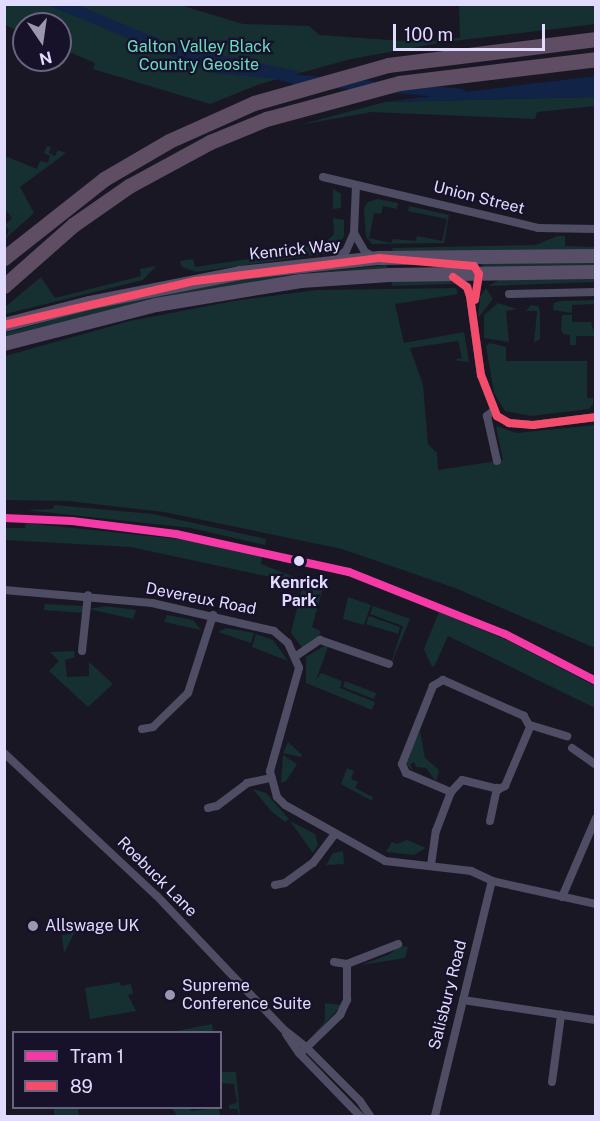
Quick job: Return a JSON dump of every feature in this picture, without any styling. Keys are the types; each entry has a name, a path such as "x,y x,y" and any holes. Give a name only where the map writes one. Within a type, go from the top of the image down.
{"highway":[{"path":"4,258 104,179 169,141 254,103 388,65 596,39"},
{"path":"5,285 74,225 129,186 210,142 266,120 349,94 399,83 596,59"}],"main road":[{"name":"Kenrick Way","path":"4,325 171,285 330,263 380,258 596,256"},
{"name":"Kenrick Way","path":"4,344 86,321 228,291 301,281 448,274 596,272"}],"street":[{"name":"Union Street","path":"323,177 538,228 596,229"},
{"path":"330,263 346,251 354,233 356,185"},
{"path":"354,233 365,252 380,258"},
{"path":"405,258 420,264 474,266 479,274 472,313"},
{"path":"448,274 467,287 481,375 493,411 509,423 533,425 596,417"},
{"path":"475,300 483,284 498,274"},
{"path":"509,294 596,292"},
{"path":"493,411 487,416 497,461"},
{"name":"Devereux Road","path":"4,590 88,595 213,615 274,631 296,656"},
{"path":"82,651 88,595"},
{"path":"142,729 153,727 188,693 213,615"},
{"path":"389,664 320,640 296,656 297,687 271,763 271,778 277,797 285,805 334,835 385,861 471,871 492,881 596,904"},
{"path":"451,792 406,773 402,764 437,682 449,681 481,694 524,716 530,725 567,736"},
{"path":"431,865 436,831 451,792 462,780 497,789 505,786 530,725"},
{"path":"572,748 596,765"},
{"name":"Roebuck Lane","path":"4,753 150,890 283,1029 308,1048 360,1101 370,1116"},
{"path":"208,808 217,806 247,783 271,778"},
{"path":"490,821 497,789"},
{"path":"561,897 596,818"},
{"path":"275,885 285,883 313,863 334,835"},
{"name":"Salisbury Road","path":"435,1116 492,881"},
{"path":"334,962 347,964 398,944"},
{"path":"299,1053 308,1048 340,1016 347,1000 347,964"},
{"path":"463,1000 596,1020"},
{"path":"552,1082 561,1015"},
{"name":"Roebuck Lane","path":"283,1029 299,1053 360,1116"},
{"path":"308,1048 312,1066"}],"green space":[{"name":"Galton Valley Black Country Geosite","path":"4,5 180,5 243,24 309,26 319,35 419,42 460,38 459,5 595,5 596,24 445,42 351,59 260,84 210,104 93,69 95,63 72,53 72,12 12,12 12,28 5,25"},
{"path":"595,97 595,106 537,112 535,119 372,112 299,125 385,102"},
{"path":"47,146 51,147 49,153 55,156 58,150 66,153 20,187 34,213 5,239 9,230 5,225 12,218 5,209 5,156 37,169 40,161 48,163 50,156 44,153"},
{"path":"333,189 341,194 341,208 333,209"},
{"path":"377,199 398,203 397,209 383,206 381,214 374,213 369,238 391,243 393,239 416,241 417,236 442,241 447,219 408,211 409,206 449,215 444,243 372,244 366,237 364,208 368,202"},
{"path":"333,218 344,220 344,235 341,244 329,253 196,272 182,267 180,261 193,259 195,267 303,251 305,246 324,244 334,234"},
{"path":"557,236 565,236 565,246 595,247 596,250 393,252 392,248 536,245"},
{"path":"479,262 595,262 596,266 485,269"},
{"path":"387,265 387,270 277,279 180,294 5,339 5,333 84,311 230,281"},
{"path":"156,266 143,280 5,314 5,307 41,277 55,298 141,276 140,269"},
{"path":"595,279 595,282 488,286 499,280"},
{"path":"391,280 448,280 455,284 392,286"},
{"name":"Kenrick Park","path":"456,288 458,294 395,304 404,343 464,332 469,362 453,360 462,358 458,341 410,348 423,385 428,444 437,453 438,470 503,460 496,426 517,433 595,425 595,648 455,588 342,549 164,512 68,501 5,500 5,356 130,321 233,301 317,290"},
{"path":"486,288 493,299 478,318 480,297"},
{"path":"595,300 595,304 572,305 572,313 553,310 554,303 560,301"},
{"path":"498,303 517,309 506,311 509,342 484,338 484,315"},
{"path":"531,305 538,306 540,312 540,339 534,343 537,311 526,311"},
{"path":"562,315 572,315 572,322 591,322 595,336 576,336 576,345 570,345 570,335 563,334 561,329"},
{"path":"490,343 506,347 506,361 587,361 587,398 593,398 593,404 589,409 531,416 505,411 494,393 486,346"},
{"path":"54,505 153,514 266,539 265,545 191,528 26,510 53,509"},
{"path":"26,523 197,541 262,555 261,564 323,588 312,627 321,631 317,639 303,649 291,633 303,584 131,547 5,540 4,528 25,528"},
{"path":"348,597 371,605 364,625 343,619"},
{"path":"45,604 85,606 84,613 44,610"},
{"path":"106,606 136,610 133,619 89,609"},
{"path":"373,606 410,619 389,669 403,626 370,614"},
{"path":"439,612 509,641 595,686 595,708 448,636 434,667 424,649"},
{"path":"167,615 193,620 201,630 164,622"},
{"path":"369,616 400,627 398,634 366,624"},
{"path":"226,628 254,633 251,643 218,632"},
{"path":"256,634 273,640 288,661 252,647"},
{"path":"324,646 328,647 316,680 321,673 342,681 340,688 375,702 372,710 306,683 306,657"},
{"path":"74,651 75,657 65,660 67,677 89,676 89,662 113,684 88,707 49,671 59,661 50,652"},
{"path":"345,681 376,693 374,699 343,687"},
{"path":"420,731 425,758 439,770 436,781 426,768 416,767 414,762 410,764 413,771 406,761"},
{"path":"288,742 302,755 301,757 283,753"},
{"path":"283,755 297,764 286,781 281,783"},
{"path":"347,768 354,771 351,779 358,782 355,788 373,797 372,801 341,784"},
{"path":"253,789 266,793 289,819 285,822 272,812"},
{"path":"290,821 315,834 318,845 313,853"},
{"path":"407,840 426,848 414,855 386,852 392,842 397,844"},
{"path":"343,851 344,864 326,865 333,853"},
{"path":"85,927 83,931 77,928 64,953 62,935 71,934 71,928"},
{"path":"399,946 408,947 405,958 361,965 390,954"},
{"path":"120,982 121,986 131,984 133,994 128,995 136,1011 90,1019 85,988"},
{"path":"325,1003 342,1005 311,1038 325,1021"},
{"path":"212,1024 213,1031 176,1031"},
{"path":"222,1072 236,1072 240,1116 237,1109 229,1109 229,1105 237,1103 234,1084 222,1083"},
{"path":"54,1109 78,1109 79,1116 54,1116"},
{"path":"173,1109 190,1109 191,1111 219,1109 220,1116 177,1116"}],"water":[{"path":"47,5 77,5 174,45 301,72 277,79 213,73 72,15 72,12 64,12"},
{"path":"595,76 595,97 385,102 466,91"}],"pier":[{"path":"596,73 595,76 382,102 384,99"}],"waterway":[{"path":"275,74 299,80 372,86"},
{"path":"397,88 462,94"}],"tram line":[{"name":"1","path":"4,518 72,521 176,534 349,572 505,634 596,681"}],"transit line":[{"name":"89","path":"4,325 195,281 379,258 474,266 479,274 475,300"},
{"name":"89","path":"453,277 467,287 470,296 481,375 497,416 509,423 533,425 596,417"}],"place":[{"name":"Kenrick Park","path":"299,561"},
{"name":"Allswage UK","path":"33,926"},
{"name":"Supreme Conference Suite","path":"170,995"}]}
